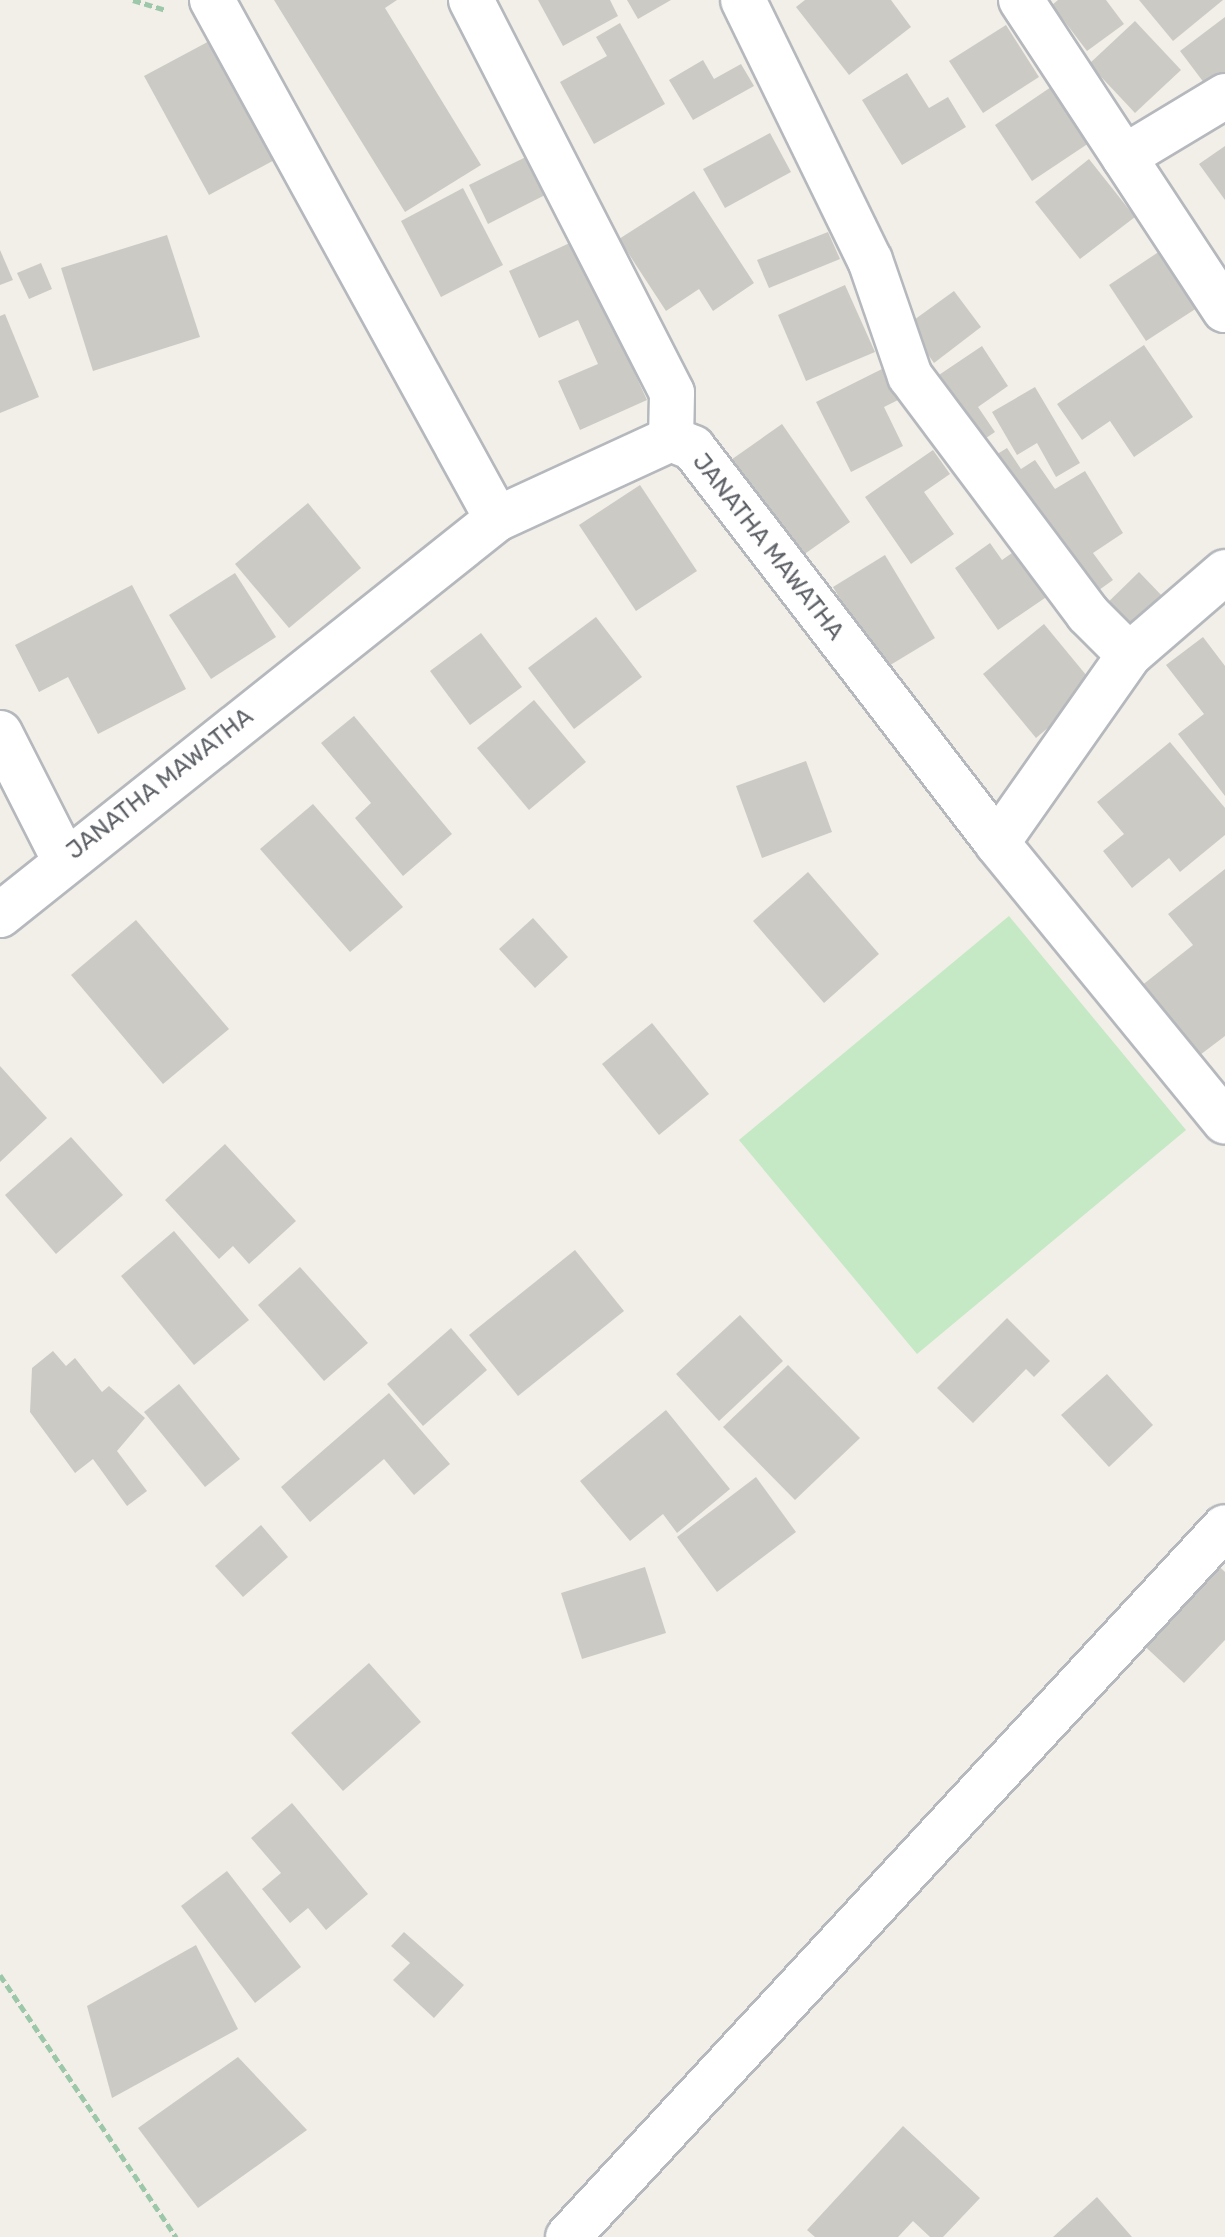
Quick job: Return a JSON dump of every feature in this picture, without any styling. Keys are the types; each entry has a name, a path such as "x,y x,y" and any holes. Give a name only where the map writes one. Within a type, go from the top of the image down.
{"street":[{"path":"212,0 497,519"},
{"path":"471,0 672,393 671,439"},
{"path":"743,0 870,260 910,376 1088,614 1129,655"},
{"path":"1022,0 1225,310"},
{"path":"1124,157 1225,96"},
{"name":"JANATHA MAWATHA","path":"0,915 64,859 497,519 671,439 693,448 997,843 1225,1122"},
{"path":"997,843 1129,655 1225,572"},
{"path":"0,733 64,859"},
{"path":"568,2237 1225,1527"}],"path":[{"path":"0,1975 176,2237"}],"green space":[{"path":"1009,916 1186,1130 917,1354 739,1140"}],"building":[{"path":"274,0 397,0 385,8 481,165 405,212"},
{"path":"538,0 610,0 618,16 563,46"},
{"path":"627,0 671,0 638,19"},
{"path":"805,0 891,0 911,27 849,75 796,7"},
{"path":"1058,0 1106,0 1124,24 1087,51 1052,5"},
{"path":"1139,0 1223,0 1173,41"},
{"path":"1225,17 1225,88 1214,96 1180,51"},
{"path":"1135,21 1181,70 1135,113 1089,64"},
{"path":"620,23 665,104 594,144 560,82 607,56 596,37"},
{"path":"1006,25 1039,77 983,113 949,61"},
{"path":"215,38 280,157 209,195 144,76"},
{"path":"703,60 714,79 741,64 754,86 693,120 669,80"},
{"path":"907,73 929,108 948,97 966,127 902,165 862,100"},
{"path":"1054,85 1092,141 1032,181 995,125"},
{"path":"770,133 791,172 725,208 703,169"},
{"path":"1225,146 1225,200 1199,164"},
{"path":"532,154 551,192 488,224 469,185"},
{"path":"1089,159 1135,217 1080,259 1035,202"},
{"path":"463,188 503,265 441,297 401,221"},
{"path":"694,191 754,283 713,311 699,289 666,311 619,239"},
{"path":"828,232 840,259 769,288 757,260"},
{"path":"167,235 200,337 93,371 61,268"},
{"path":"574,241 647,400 580,430 558,381 598,364 578,320 539,338 509,271"},
{"path":"1163,249 1200,306 1146,341 1109,285"},
{"path":"0,250 13,280 0,285"},
{"path":"41,263 52,289 29,299 17,273"},
{"path":"845,285 875,352 806,381 778,315"},
{"path":"954,291 981,327 934,363 907,325"},
{"path":"5,314 39,397 0,413 0,316"},
{"path":"1144,345 1193,417 1134,457 1110,421 1082,440 1057,404"},
{"path":"982,346 1008,386 978,407 995,432 968,450 924,385"},
{"path":"886,367 902,398 884,407 903,446 851,472 816,402"},
{"path":"1035,387 1080,463 1056,477 1037,443 1017,455 992,412"},
{"path":"782,424 850,522 796,560 728,462"},
{"path":"1007,448 1021,469 1035,460 1055,489 1085,471 1123,533 1093,553 1113,580 1085,600 986,461"},
{"path":"933,450 950,474 924,492 954,534 911,564 865,497"},
{"path":"640,485 697,571 636,611 579,525"},
{"path":"308,503 361,568 289,628 235,564"},
{"path":"990,543 1002,560 1026,543 1058,589 998,630 955,568"},
{"path":"885,555 935,638 882,670 833,587"},
{"path":"1139,572 1165,599 1122,641 1096,614"},
{"path":"235,573 276,637 211,679 169,615"},
{"path":"132,585 186,689 98,734 68,677 39,692 15,645"},
{"path":"596,617 642,677 574,729 528,668"},
{"path":"1044,624 1096,687 1036,738 983,674"},
{"path":"481,633 522,687 470,725 430,671"},
{"path":"1203,637 1225,666 1225,796 1178,734 1204,714 1166,665"},
{"path":"534,700 586,762 529,810 477,748"},
{"path":"354,716 452,834 403,876 355,818 371,803 321,743"},
{"path":"1170,742 1225,808 1225,835 1180,872 1169,858 1132,888 1103,851 1124,834 1097,802"},
{"path":"806,761 832,832 762,858 736,786"},
{"path":"313,804 403,907 350,952 260,849"},
{"path":"1225,869 1225,1036 1192,1061 1136,990 1193,945 1168,914"},
{"path":"808,872 879,954 824,1003 753,921"},
{"path":"533,918 568,957 535,988 499,949"},
{"path":"136,920 229,1029 163,1084 71,975"},
{"path":"652,1023 709,1094 659,1135 602,1064"},
{"path":"0,1066 47,1118 0,1162"},
{"path":"71,1137 123,1195 56,1254 5,1195"},
{"path":"225,1144 296,1221 249,1264 233,1246 219,1259 165,1200"},
{"path":"174,1231 249,1320 194,1365 121,1276"},
{"path":"575,1250 624,1311 518,1396 469,1335"},
{"path":"300,1267 368,1343 324,1381 258,1305"},
{"path":"740,1315 783,1361 719,1421 676,1374"},
{"path":"1007,1318 1050,1361 1034,1377 1026,1369 973,1423 937,1388"},
{"path":"451,1328 487,1370 423,1426 387,1384"},
{"path":"53,1351 66,1366 75,1358 102,1392 109,1386 145,1418 117,1451 147,1491 127,1506 93,1459 75,1473 30,1412 32,1368"},
{"path":"788,1365 860,1438 795,1500 723,1427"},
{"path":"1107,1374 1153,1425 1109,1467 1061,1415"},
{"path":"179,1384 240,1459 205,1487 144,1412"},
{"path":"389,1393 450,1464 414,1495 384,1459 310,1522 281,1487"},
{"path":"666,1410 730,1489 677,1533 663,1514 630,1541 580,1481"},
{"path":"756,1477 796,1532 717,1592 677,1537"},
{"path":"261,1525 288,1557 243,1597 215,1566"},
{"path":"1208,1556 1225,1572 1225,1640 1184,1683 1134,1636"},
{"path":"645,1567 666,1633 582,1659 561,1593"},
{"path":"369,1663 421,1722 343,1791 291,1733"},
{"path":"292,1803 368,1894 326,1930 308,1908 290,1923 262,1889 281,1873 251,1838"},
{"path":"227,1871 301,1967 255,2003 181,1906"},
{"path":"404,1932 464,1985 434,2018 393,1980 410,1963 391,1946"},
{"path":"196,1945 238,2029 112,2098 87,2006"},
{"path":"238,2057 307,2130 198,2208 138,2128"},
{"path":"903,2126 980,2198 943,2237 930,2237 913,2221 898,2237 815,2237 807,2230"},
{"path":"1097,2197 1132,2237 1053,2237"}]}
